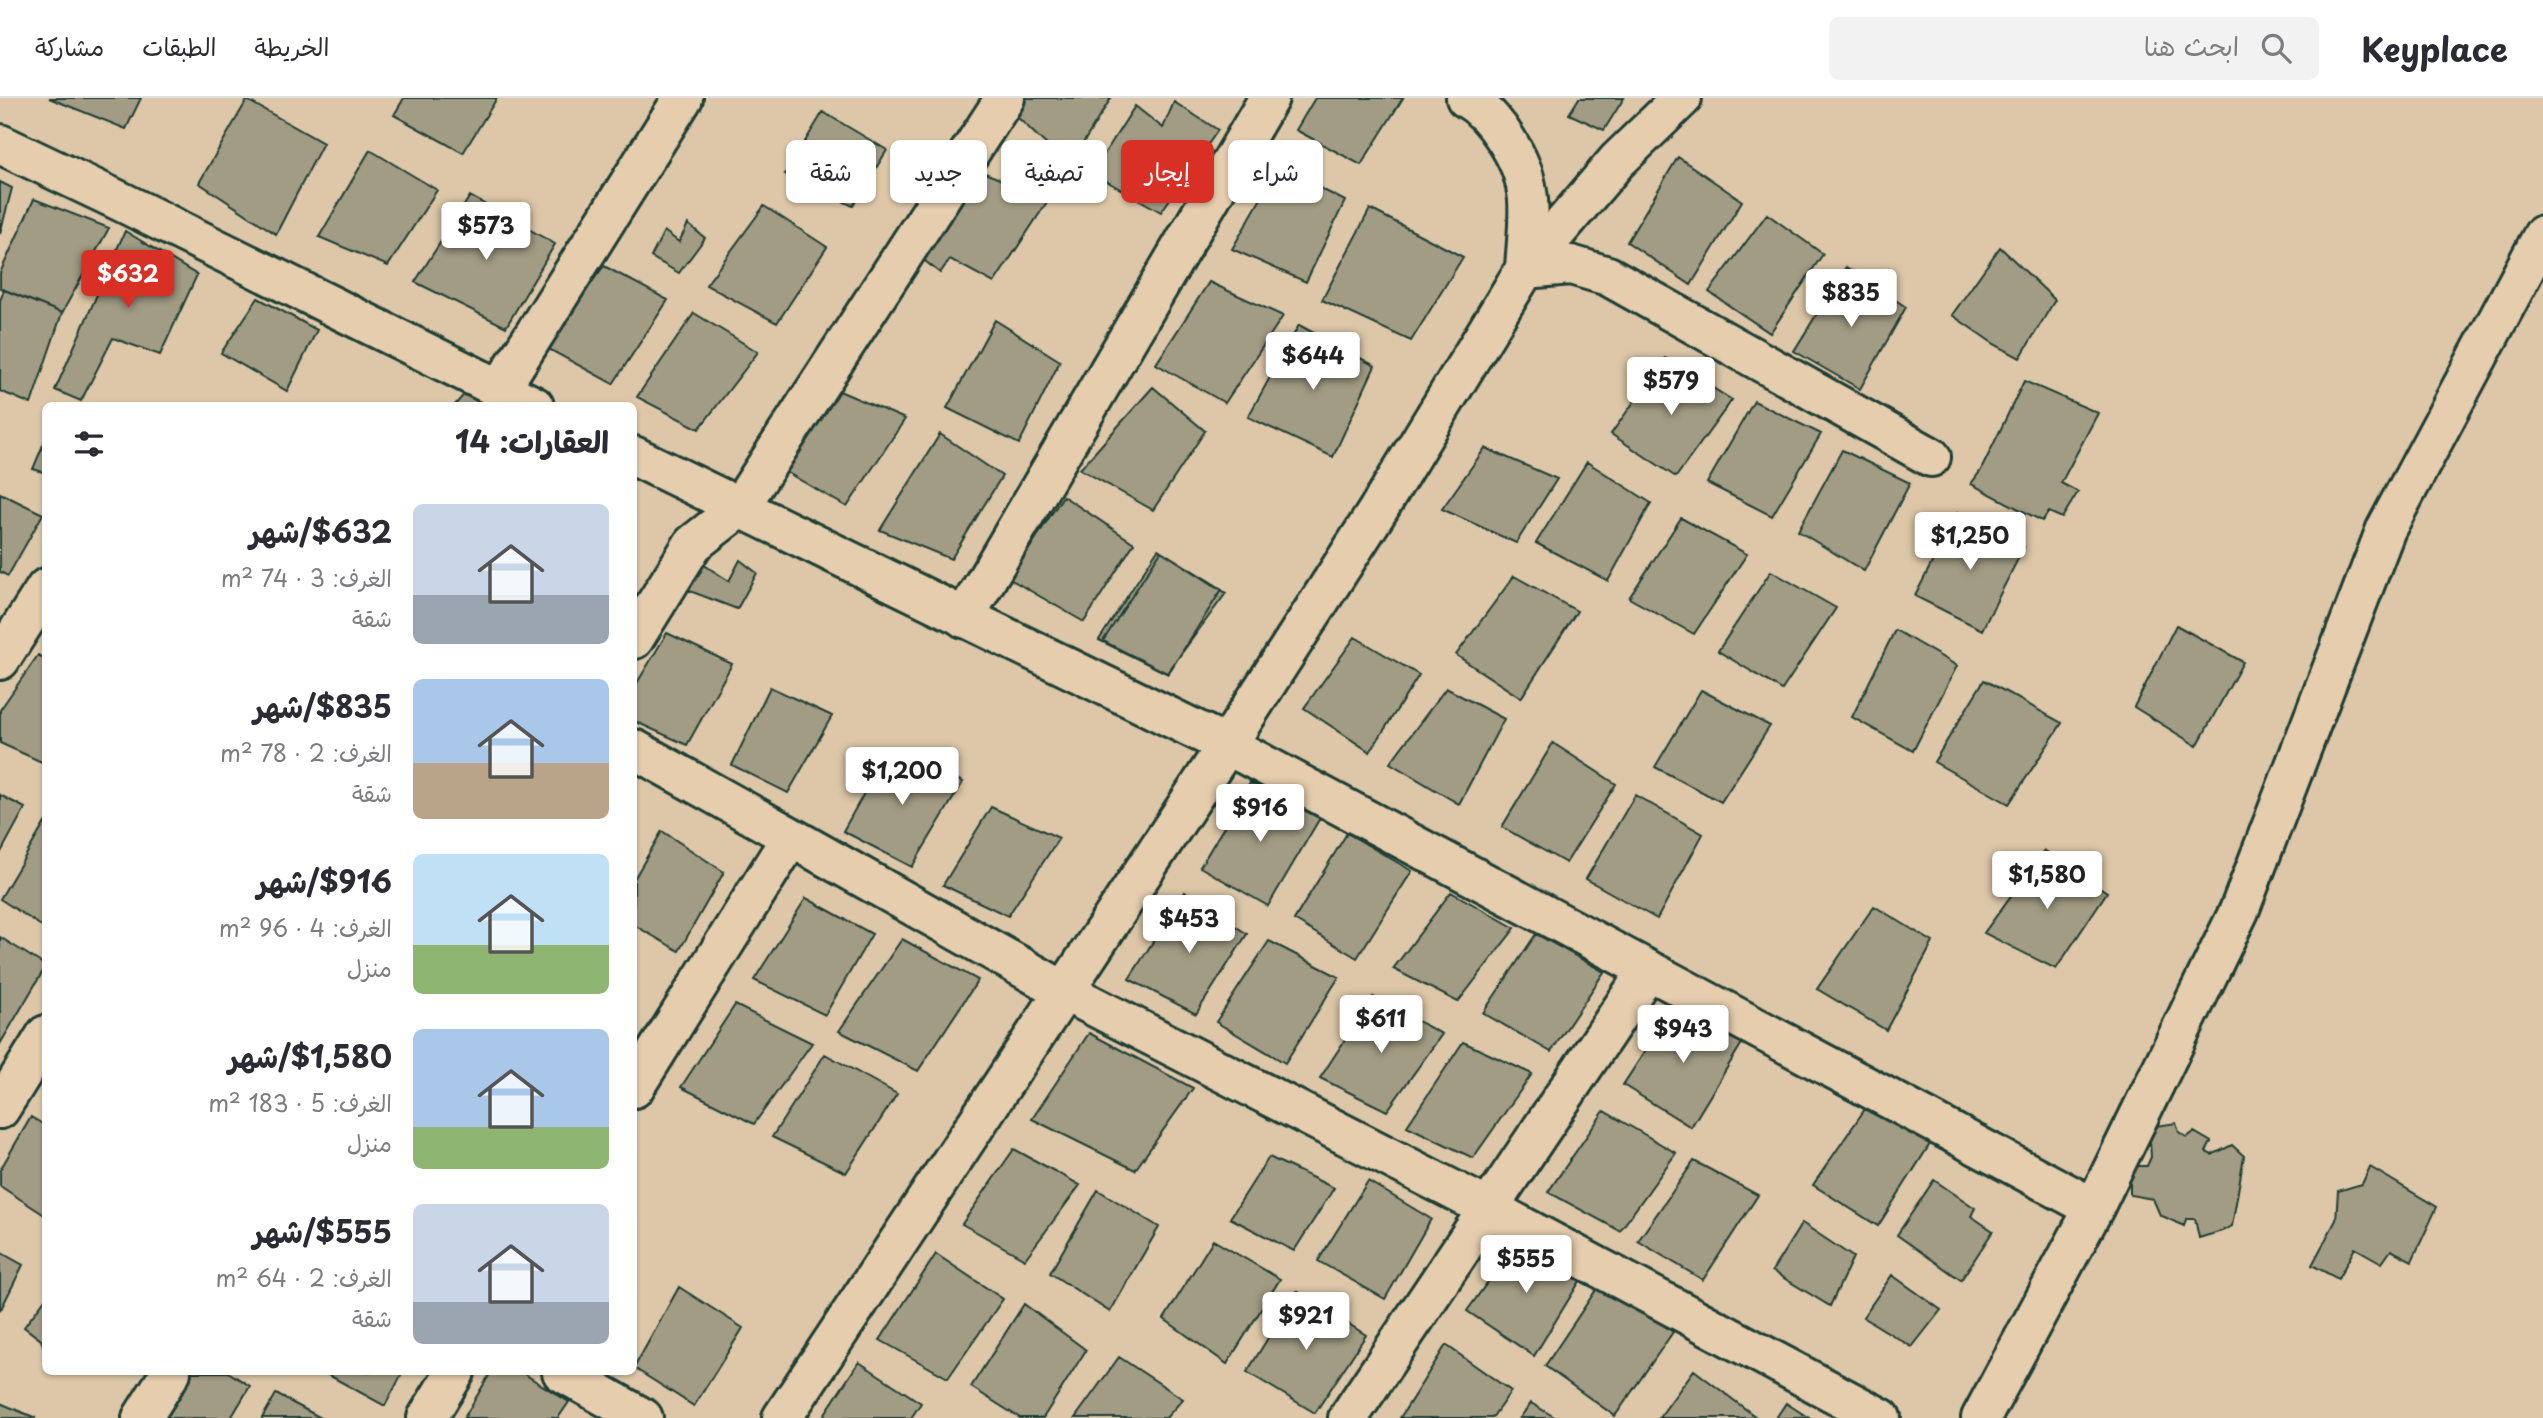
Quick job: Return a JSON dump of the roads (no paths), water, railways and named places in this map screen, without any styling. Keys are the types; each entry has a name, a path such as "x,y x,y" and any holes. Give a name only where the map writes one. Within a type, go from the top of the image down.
{"street":[{"path":"500,389 683,98"},
{"path":"637,634 693,544 739,508 1005,98"},
{"path":"964,618 1269,98"},
{"path":"1466,98 1480,106 1510,143 1527,191 1525,269"},
{"path":"782,1418 1227,745 1378,510 1525,269 1618,161 1682,98"},
{"path":"0,144 526,402"},
{"path":"1981,1418 2094,1208 2239,911 2386,529 2543,235"},
{"path":"1525,269 1571,264 1608,276 1931,457"},
{"path":"637,457 1227,745 2094,1208"},
{"path":"0,660 42,594"},
{"path":"637,751 1064,991 1488,1208 1881,1418"},
{"path":"637,1083 791,837"},
{"path":"1348,1418 1648,970"},
{"path":"15,1092 42,1042"},
{"path":"142,1418 169,1375"},
{"path":"427,1418 454,1375"},
{"path":"567,1375 643,1418"}]}
